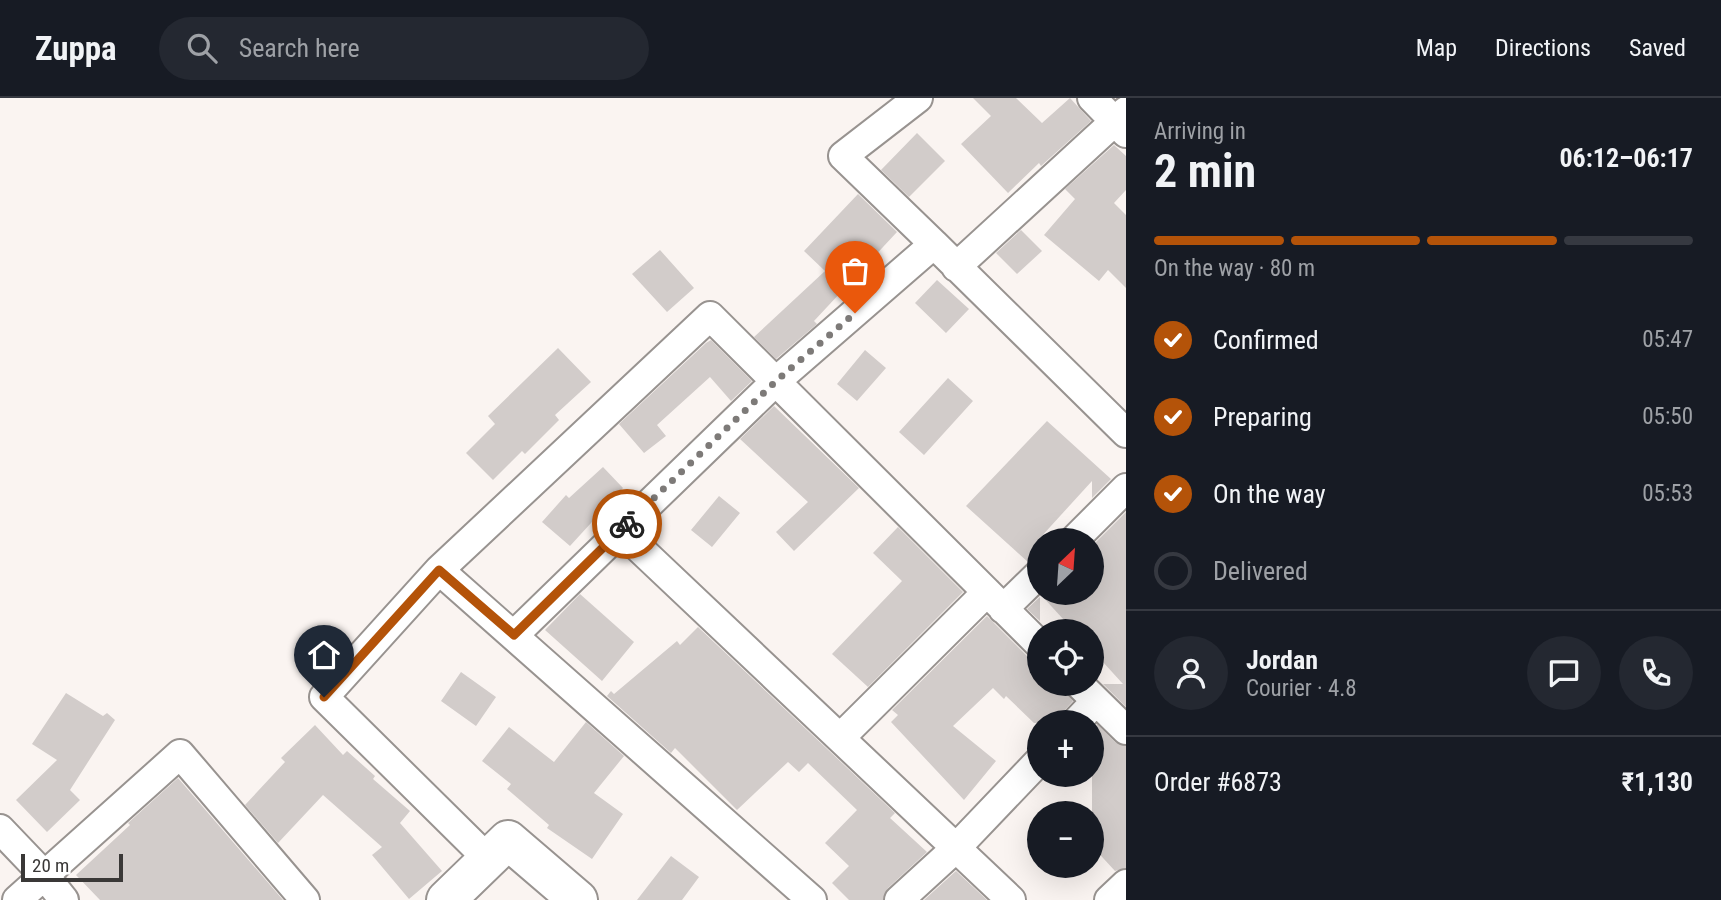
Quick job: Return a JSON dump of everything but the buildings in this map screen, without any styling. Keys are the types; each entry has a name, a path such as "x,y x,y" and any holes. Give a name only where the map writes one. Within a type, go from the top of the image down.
{"street":[{"path":"918,98 843,156 1126,433"},
{"path":"956,267 1123,122 1092,98"},
{"path":"514,635 775,382 934,244"},
{"path":"489,860 324,697 439,570 710,316 1027,632"},
{"path":"1086,528 1126,488"},
{"path":"621,531 1011,900"},
{"path":"439,570 812,900"},
{"path":"840,738 995,600 1027,581"},
{"path":"1091,696 1126,730"},
{"path":"17,900 180,754 305,900"},
{"path":"899,900 956,848 1027,774"},
{"path":"0,829 64,900"},
{"path":"446,900 508,840 578,900"},
{"path":"1109,900 1126,884"}],"way so far":[{"path":"627,524 775,382 855,313"}],"route":[{"path":"324,697 439,570 514,635 627,524"}]}
